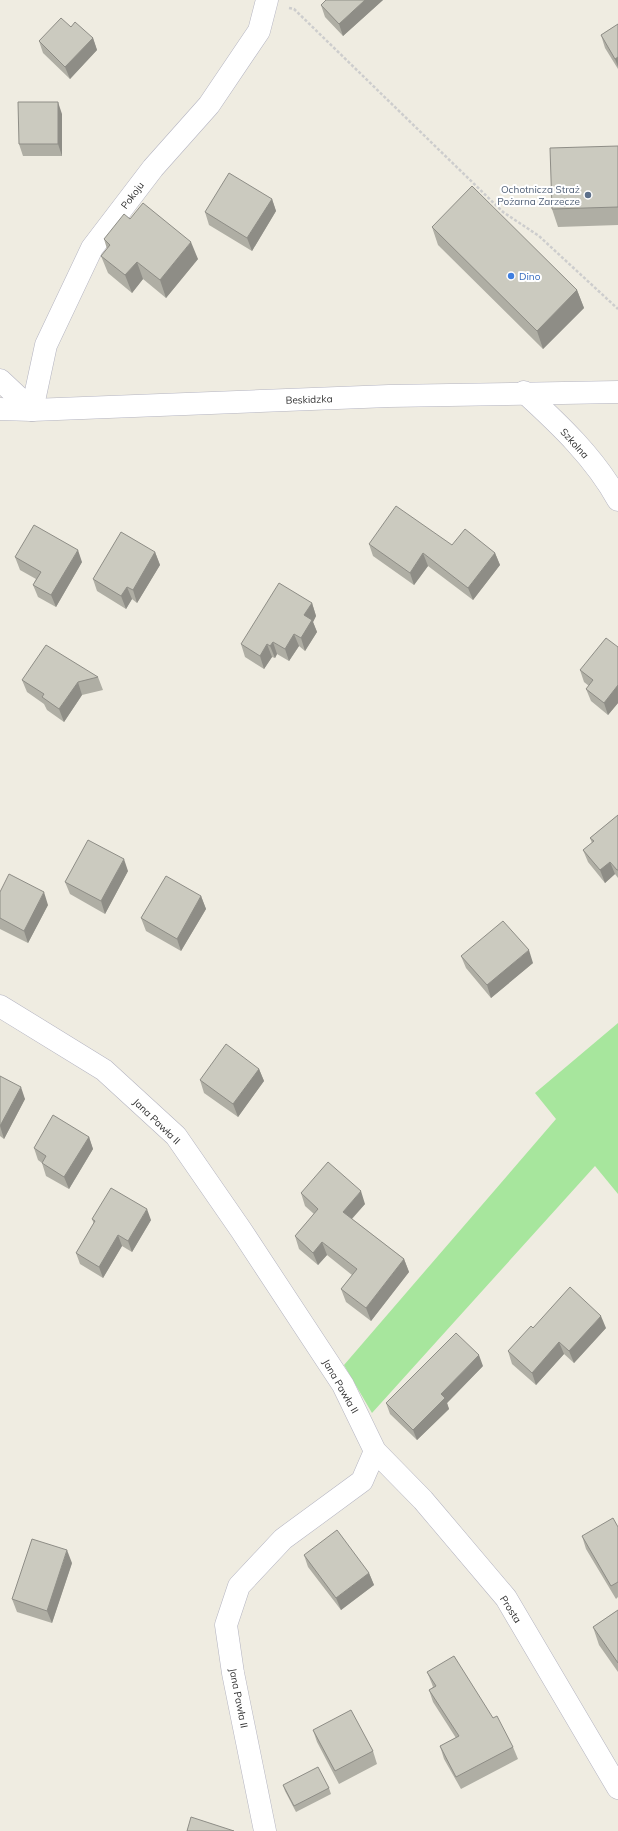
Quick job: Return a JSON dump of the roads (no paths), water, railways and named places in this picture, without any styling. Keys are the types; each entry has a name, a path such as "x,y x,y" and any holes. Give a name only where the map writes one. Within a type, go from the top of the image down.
{"street":[{"name":"Pokoju","path":"32,410 46,345 92,248 153,168 209,105 259,31 267,2"},
{"path":"0,380 32,410"},
{"name":"Beskidzka","path":"0,409 32,410 524,392 618,392"},
{"name":"Szkolna","path":"524,392 554,419 581,449 607,480 618,500"},
{"name":"Jana Pawła II","path":"0,1006 104,1070 176,1136 242,1230 343,1385 375,1451 362,1481 283,1539 239,1586 226,1625 233,1673 265,1831"},
{"name":"Prosta","path":"375,1451 423,1500 506,1598 618,1788"}],"place":[{"name":"Ochotnicza Straż Pożarna Zarzecze","path":"588,195"},
{"name":"Dino","path":"511,276"}]}
